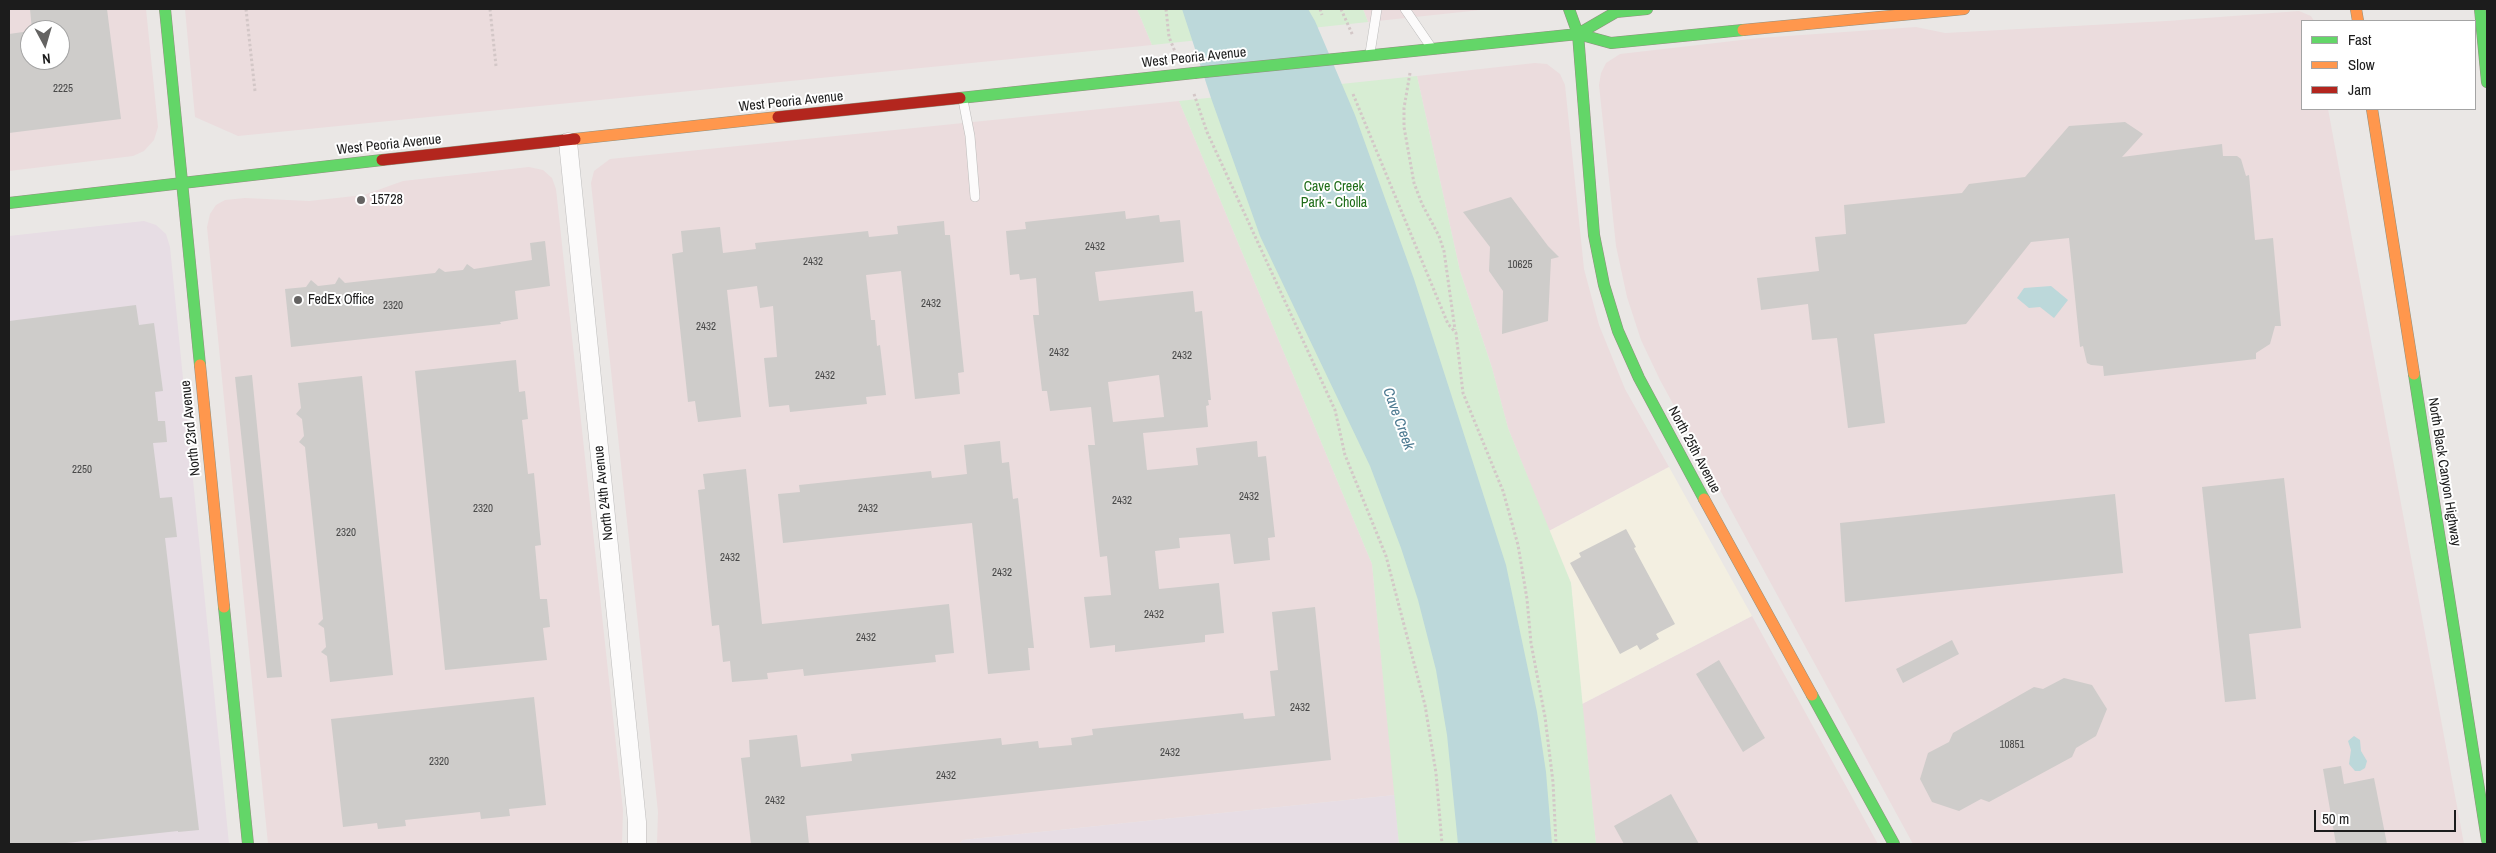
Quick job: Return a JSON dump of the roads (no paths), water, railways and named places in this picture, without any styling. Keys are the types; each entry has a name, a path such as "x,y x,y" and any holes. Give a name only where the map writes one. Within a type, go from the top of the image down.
{"main road":[{"name":"North 23rd Avenue","path":"165,9 248,844"},
{"name":"North 25th Avenue","path":"1569,9 1578,34 1594,235 1604,285 1618,331 1639,378 1684,463 1894,844"},
{"name":"West Peoria Avenue","path":"1578,34 1616,12 1647,9"},
{"name":"West Peoria Avenue","path":"9,203 182,182 568,142 1194,73 1578,34 1611,43 1964,9"},
{"path":"2480,11 2487,82"},
{"name":"North 25th Avenue","path":"1578,34 1583,17"},
{"name":"North Black Canyon Highway","path":"2372,110 2487,840"}],"street":[{"name":"North 24th Avenue","path":"568,142 636,813 637,844"}],"lane":[{"path":"1366,56 1377,9"},
{"path":"1404,9 1432,49"},
{"path":"962,98 970,136 975,196"}],"water":[{"name":"Cave Creek","path":"1182,9 1308,9 1315,21 1355,115 1414,279 1506,565 1537,712 1546,772 1552,844 1458,844 1447,735 1436,670 1418,600 1401,548 1370,466 1260,236"},
{"path":"2051,286 2068,300 2054,318 2040,307 2029,308 2017,298 2024,288"},
{"path":"2354,736 2360,740 2361,751 2367,761 2365,768 2360,771 2355,771 2349,764 2351,750 2348,741"}],"place":[{"name":"15728","path":"361,200"},
{"name":"FedEx Office","path":"298,300"}],"park label":[{"name":"Cave Creek Park - Cholla","path":"1334,196"}]}
